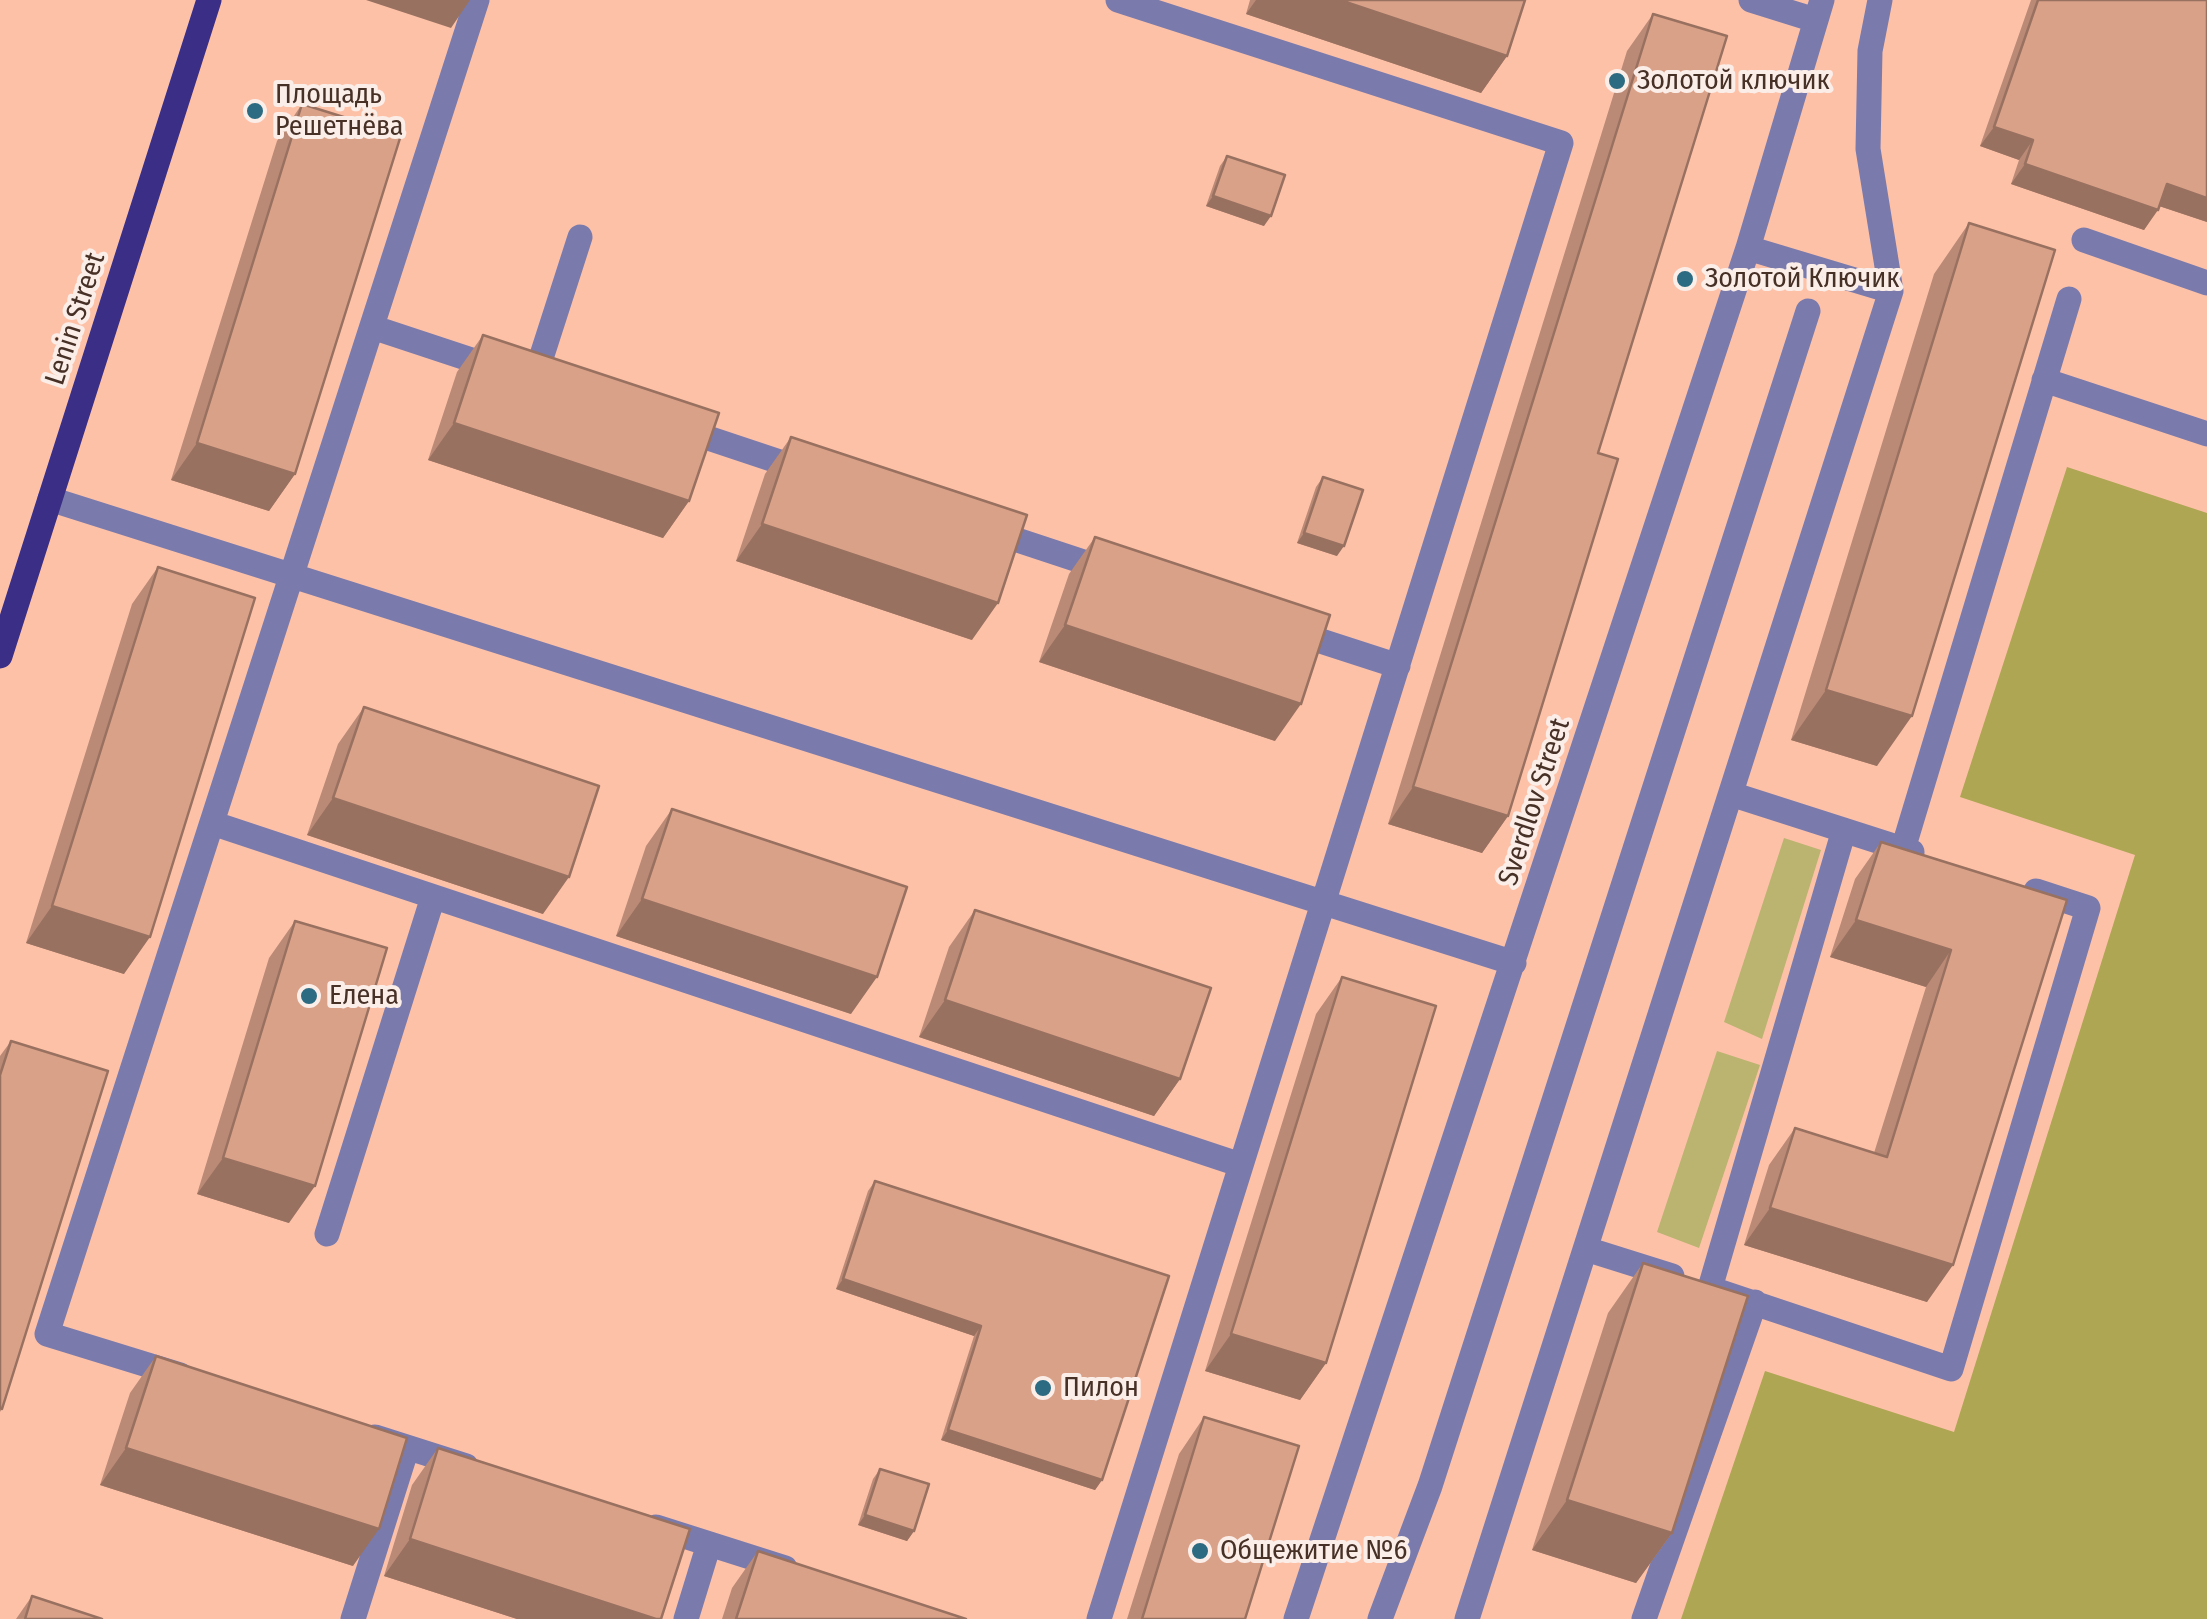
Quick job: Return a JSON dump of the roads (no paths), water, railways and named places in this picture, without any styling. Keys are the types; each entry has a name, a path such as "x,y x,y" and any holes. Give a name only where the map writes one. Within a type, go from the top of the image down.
{"main road":[{"name":"Lenin Street","path":"0,656 209,0"}],"street":[{"path":"200,1382 47,1334 478,0"},
{"path":"1098,1619 1561,143 1195,12 1118,0"},
{"path":"1752,0 1819,10"},
{"path":"1467,1619 1891,291 1868,149 1870,51 1880,0"},
{"name":"Sverdlov Street","path":"1296,1619 1748,248 1819,10"},
{"path":"372,327 543,383 580,236"},
{"path":"2084,240 2207,283"},
{"path":"1748,248 1891,291"},
{"path":"1904,849 2069,299"},
{"path":"1380,1619 1436,1467 1808,311"},
{"path":"2044,380 2207,434"},
{"path":"664,423 828,478"},
{"path":"50,499 1514,963"},
{"path":"971,525 1136,580"},
{"path":"1267,623 1398,666"},
{"path":"1731,794 1936,860"},
{"path":"212,823 1241,1164"},
{"path":"1710,1288 1844,830"},
{"path":"1586,1248 1951,1369 2088,908 2020,886"},
{"path":"327,1234 434,896"},
{"path":"1644,1619 1754,1302"},
{"path":"351,1430 483,1472"},
{"path":"353,1619 407,1448"},
{"path":"634,1520 815,1578"},
{"path":"686,1619 710,1544"}],"place":[{"name":"Золотой ключик","path":"1617,81"},
{"name":"Площадь Решетнёва","path":"255,111"},
{"name":"Золотой Ключик","path":"1685,279"},
{"name":"Елена","path":"309,996"},
{"name":"Пилон","path":"1043,1388"},
{"name":"Общежитие №6","path":"1200,1551"}]}
